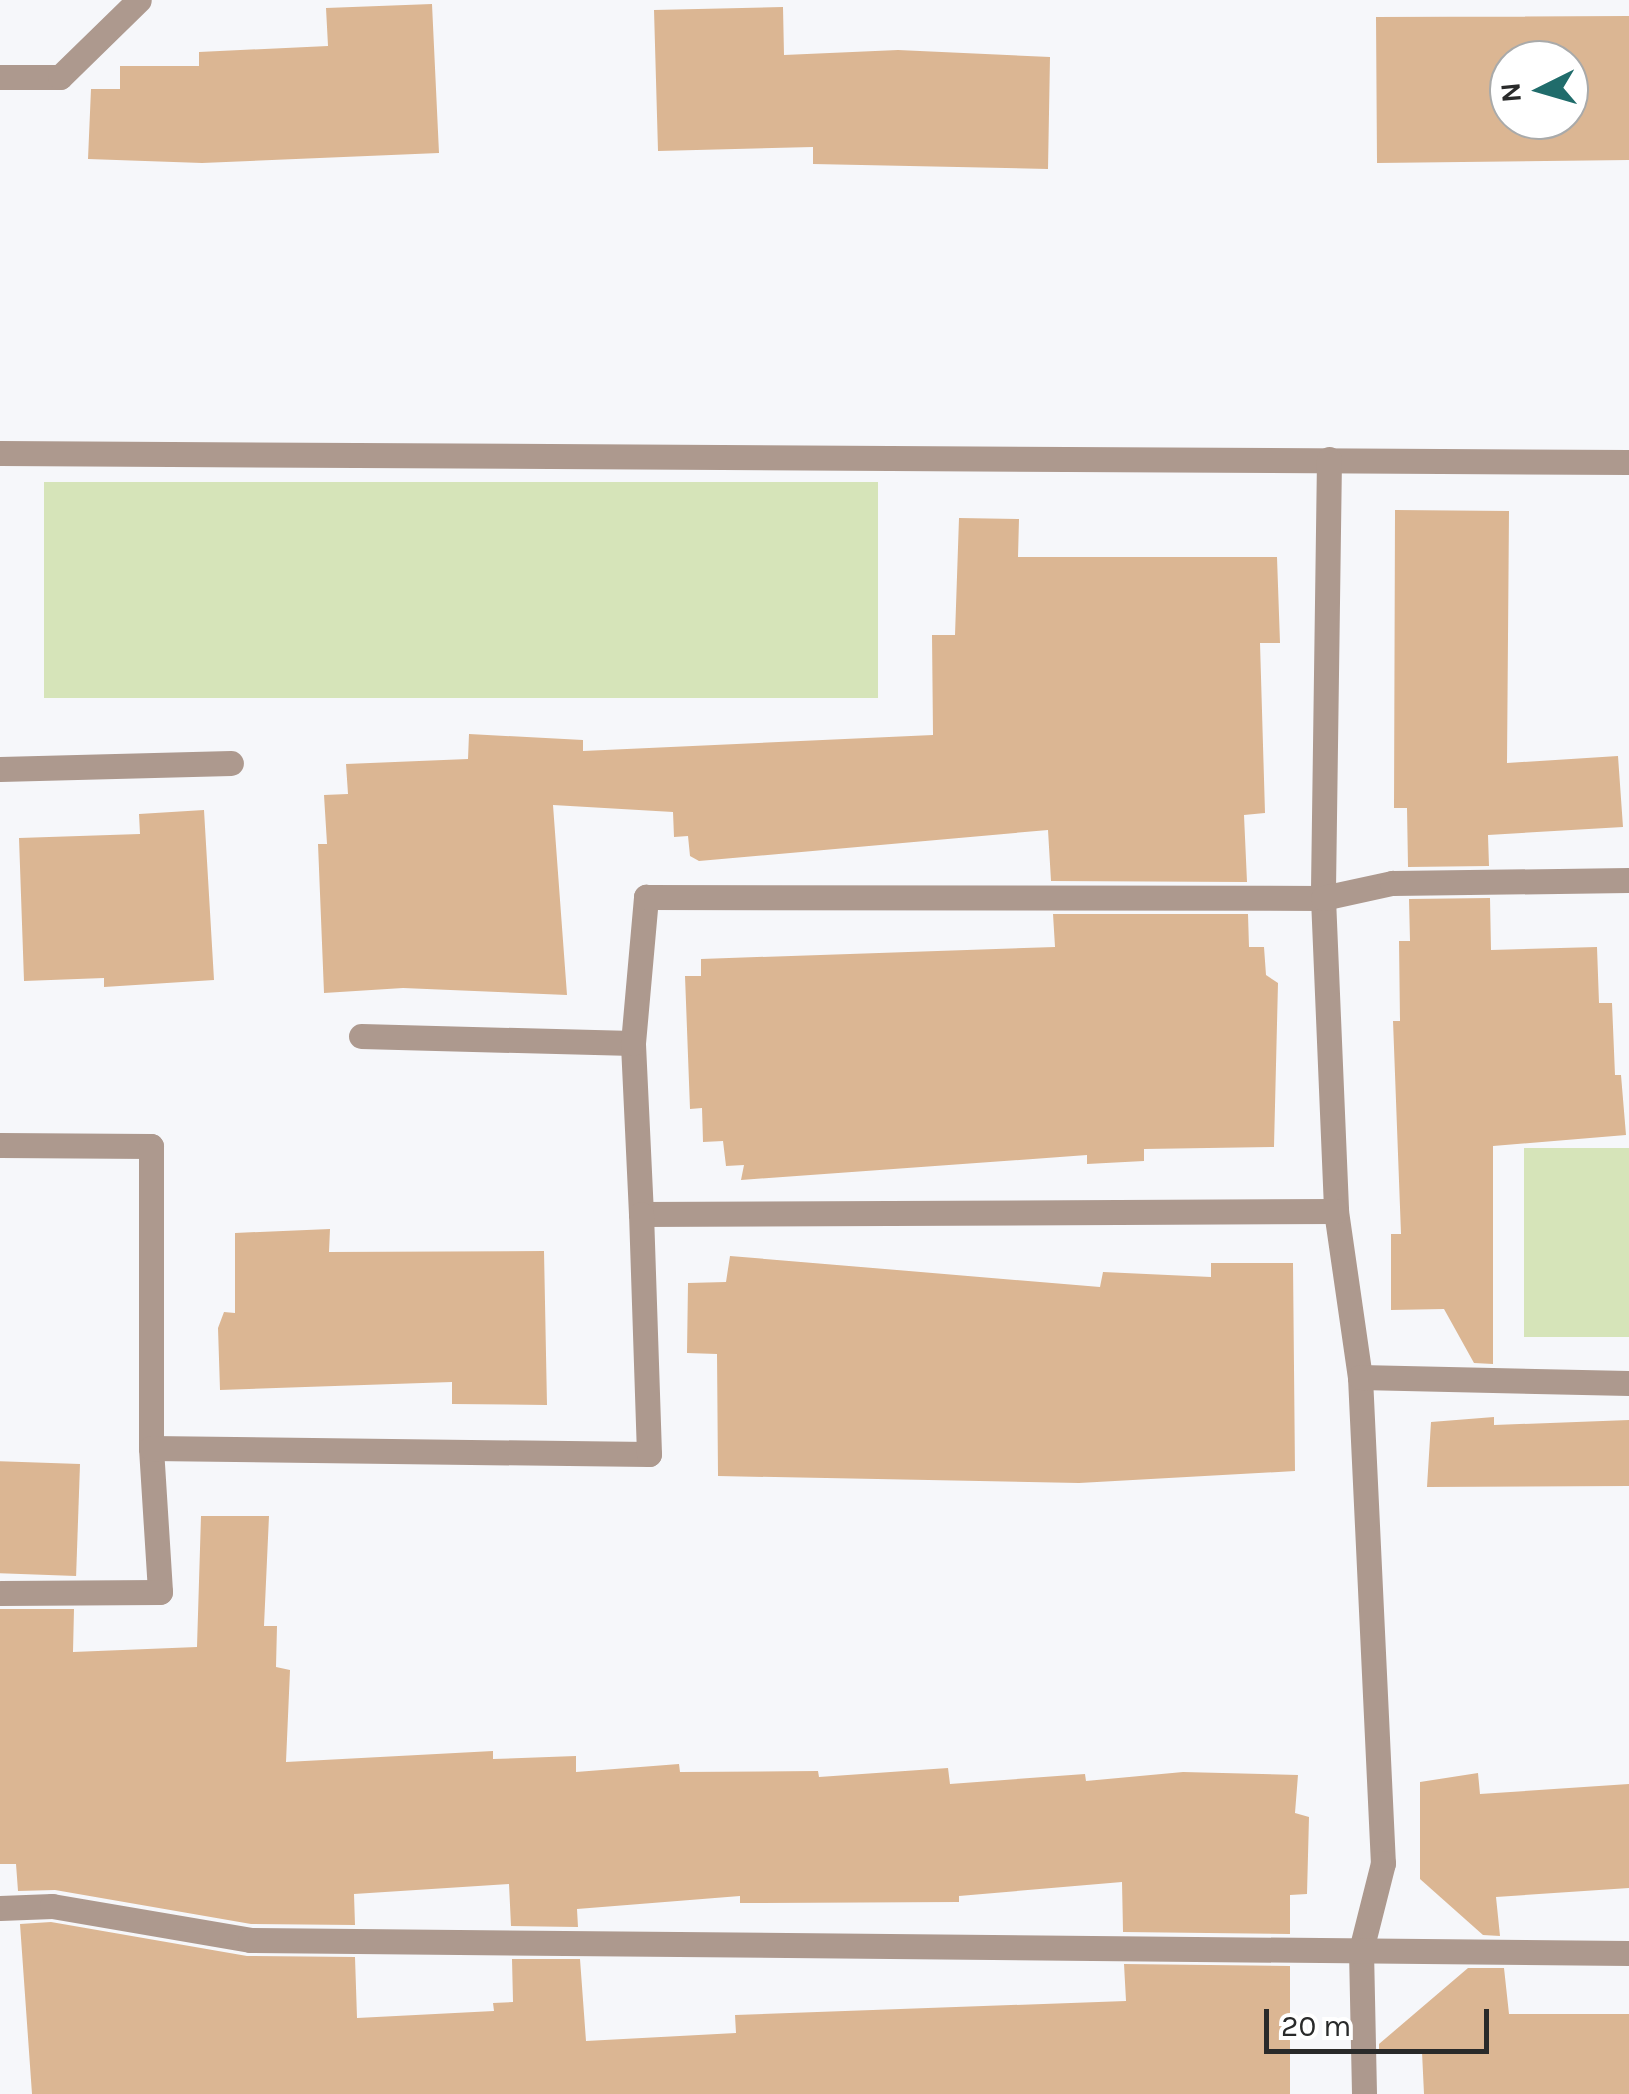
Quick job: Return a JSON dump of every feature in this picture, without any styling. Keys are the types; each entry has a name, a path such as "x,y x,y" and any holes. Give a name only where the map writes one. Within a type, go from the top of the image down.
{"street":[{"path":"0,77 60,77 139,0"},
{"path":"0,453 1629,462"},
{"path":"1329,459 1323,898 1336,1211 1360,1378 1384,1863 1361,1950 1364,2094"},
{"path":"0,769 231,763"},
{"path":"151,1448 650,1454 634,1043 646,897 1323,898 1392,883 1629,880"},
{"path":"361,1036 634,1043"},
{"path":"0,1145 151,1146 151,1448 160,1592 0,1592"},
{"path":"641,1214 1336,1211"},
{"path":"1360,1378 1629,1383"},
{"path":"0,1908 52,1906 250,1940 1629,1953"}],"green space":[{"path":"44,482 878,482 878,698 44,698"},
{"path":"1524,1148 1629,1148 1629,1337 1524,1337"}],"building":[{"path":"432,4 439,153 202,163 88,159 91,89 120,89 120,66 199,66 199,52 328,46 326,8"},
{"path":"783,7 784,55 898,50 1050,57 1048,169 813,164 813,147 658,151 654,10"},
{"path":"1629,16 1629,160 1377,163 1376,17"},
{"path":"1395,510 1509,511 1507,763 1618,756 1623,827 1488,835 1489,866 1408,867 1407,808 1394,808"},
{"path":"959,518 1019,519 1018,557 1277,557 1280,643 1260,643 1265,813 1244,815 1247,882 1051,881 1048,830 699,861 690,856 688,836 674,837 673,812 553,805 567,995 403,988 324,993 318,844 327,844 324,795 348,794 346,764 468,759 469,734 583,740 583,751 933,735 932,635 955,635"},
{"path":"204,810 214,980 104,987 104,978 24,981 19,838 140,834 139,814"},
{"path":"1490,898 1491,950 1597,947 1599,1003 1612,1003 1615,1075 1621,1075 1626,1135 1493,1146 1493,1364 1474,1363 1444,1309 1391,1310 1391,1234 1401,1234 1393,1021 1400,1021 1399,941 1410,941 1409,899"},
{"path":"1053,914 1248,914 1249,947 1264,947 1266,975 1278,983 1274,1147 1144,1149 1144,1161 1087,1164 1087,1155 741,1180 744,1165 726,1166 723,1141 703,1142 702,1108 690,1109 685,976 701,976 701,959 1055,947"},
{"path":"330,1229 329,1252 544,1251 547,1405 452,1404 452,1382 220,1390 218,1328 224,1312 235,1313 235,1233"},
{"path":"730,1256 1100,1287 1103,1272 1211,1277 1211,1263 1293,1263 1295,1471 1079,1483 718,1476 717,1354 687,1353 688,1283 726,1282"},
{"path":"1494,1417 1494,1425 1629,1420 1629,1486 1427,1487 1431,1422"},
{"path":"0,1461 80,1464 76,1576 0,1573"},
{"path":"201,1516 269,1516 264,1626 277,1626 276,1667 290,1670 286,1762 493,1751 493,1759 576,1756 576,1772 679,1764 680,1772 818,1771 819,1777 948,1768 950,1784 1085,1774 1086,1781 1183,1772 1298,1775 1295,1813 1309,1817 1307,1894 1290,1895 1290,1934 1123,1932 1122,1882 959,1896 959,1902 740,1903 740,1896 577,1909 578,1927 511,1926 509,1884 354,1894 355,1925 251,1924 55,1890 18,1891 16,1864 0,1864 0,1609 74,1609 73,1652 197,1647"},
{"path":"1478,1773 1480,1794 1629,1784 1629,1888 1496,1897 1500,1936 1483,1935 1420,1879 1420,1782"},
{"path":"51,1922 247,1956 355,1957 357,2018 494,2011 493,2003 513,2002 512,1959 580,1959 586,2041 736,2033 735,2015 1126,2001 1124,1964 1290,1966 1290,2094 32,2094 20,1924"},
{"path":"1468,1968 1504,1968 1509,2014 1629,2014 1629,2094 1424,2094 1422,2052 1379,2053 1379,2044"}]}
